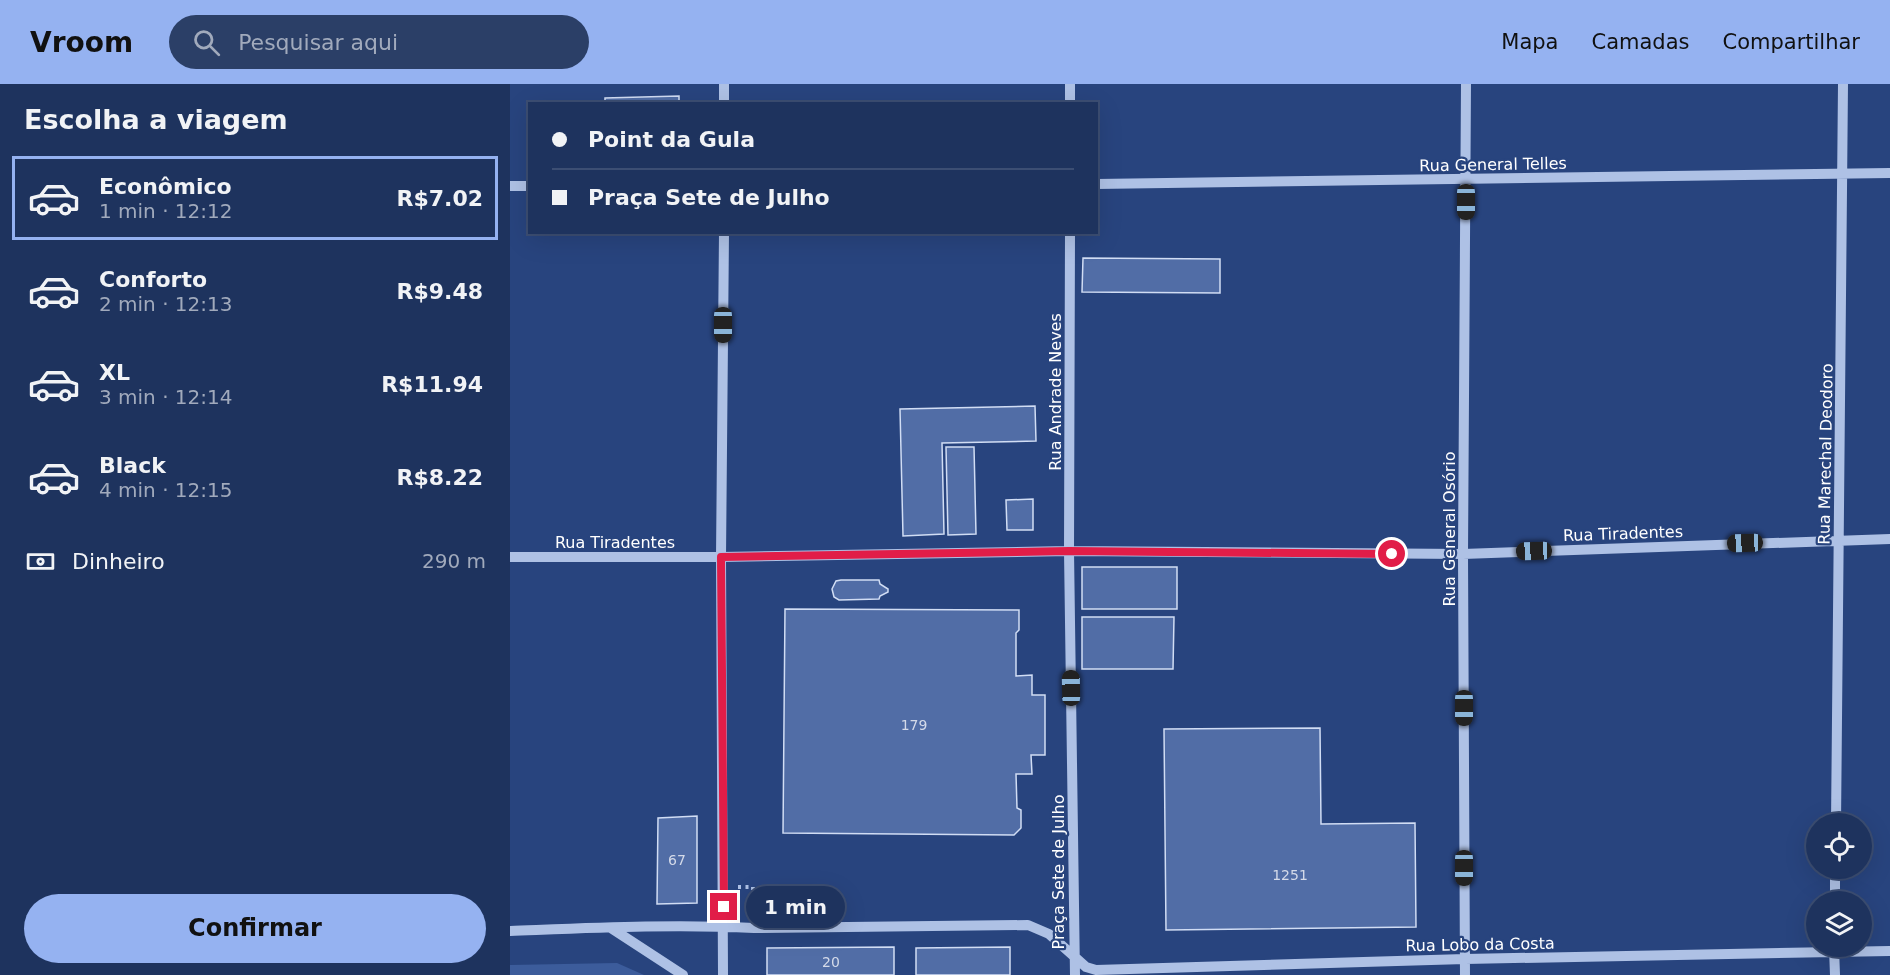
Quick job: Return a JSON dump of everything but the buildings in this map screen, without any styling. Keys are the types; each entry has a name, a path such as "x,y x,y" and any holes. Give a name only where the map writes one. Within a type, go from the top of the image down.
{"street":[{"path":"724,84 724,102"},
{"path":"1070,84 1070,102"},
{"name":"Rua General Osório","path":"1465,975 1463,554 1466,84"},
{"name":"Rua Marechal Deodoro","path":"1836,813 1843,84"},
{"name":"Rua General Telles","path":"1098,184 1890,173"},
{"path":"510,186 528,186"},
{"path":"723,975 721,557 724,234"},
{"name":"Rua Andrade Neves","path":"1069,551 1070,234"},
{"name":"Rua Tiradentes","path":"1069,551 1463,554 1890,539"},
{"path":"721,557 1069,551"},
{"name":"Praça Sete de Julho","path":"1069,551 1076,957"},
{"name":"Rua Tiradentes","path":"510,557 721,557"},
{"name":"Praça Sete de Julho","path":"510,932 612,928 1028,925 1048,934 1076,957"},
{"path":"612,928 683,975"},
{"name":"Rua Lobo da Costa","path":"1076,957 1086,967 1096,970 1806,951"},
{"name":"Rua Lobo da Costa","path":"1872,951 1890,951"},
{"path":"1076,957 1076,975"},
{"path":"1834,957 1835,975"}],"path":[{"path":"753,887 754,928"}],"shaded area":[{"path":"617,963 644,975 510,975 510,965"}],"route":[{"path":"724,907 721,557 1069,551 1392,554"}]}
